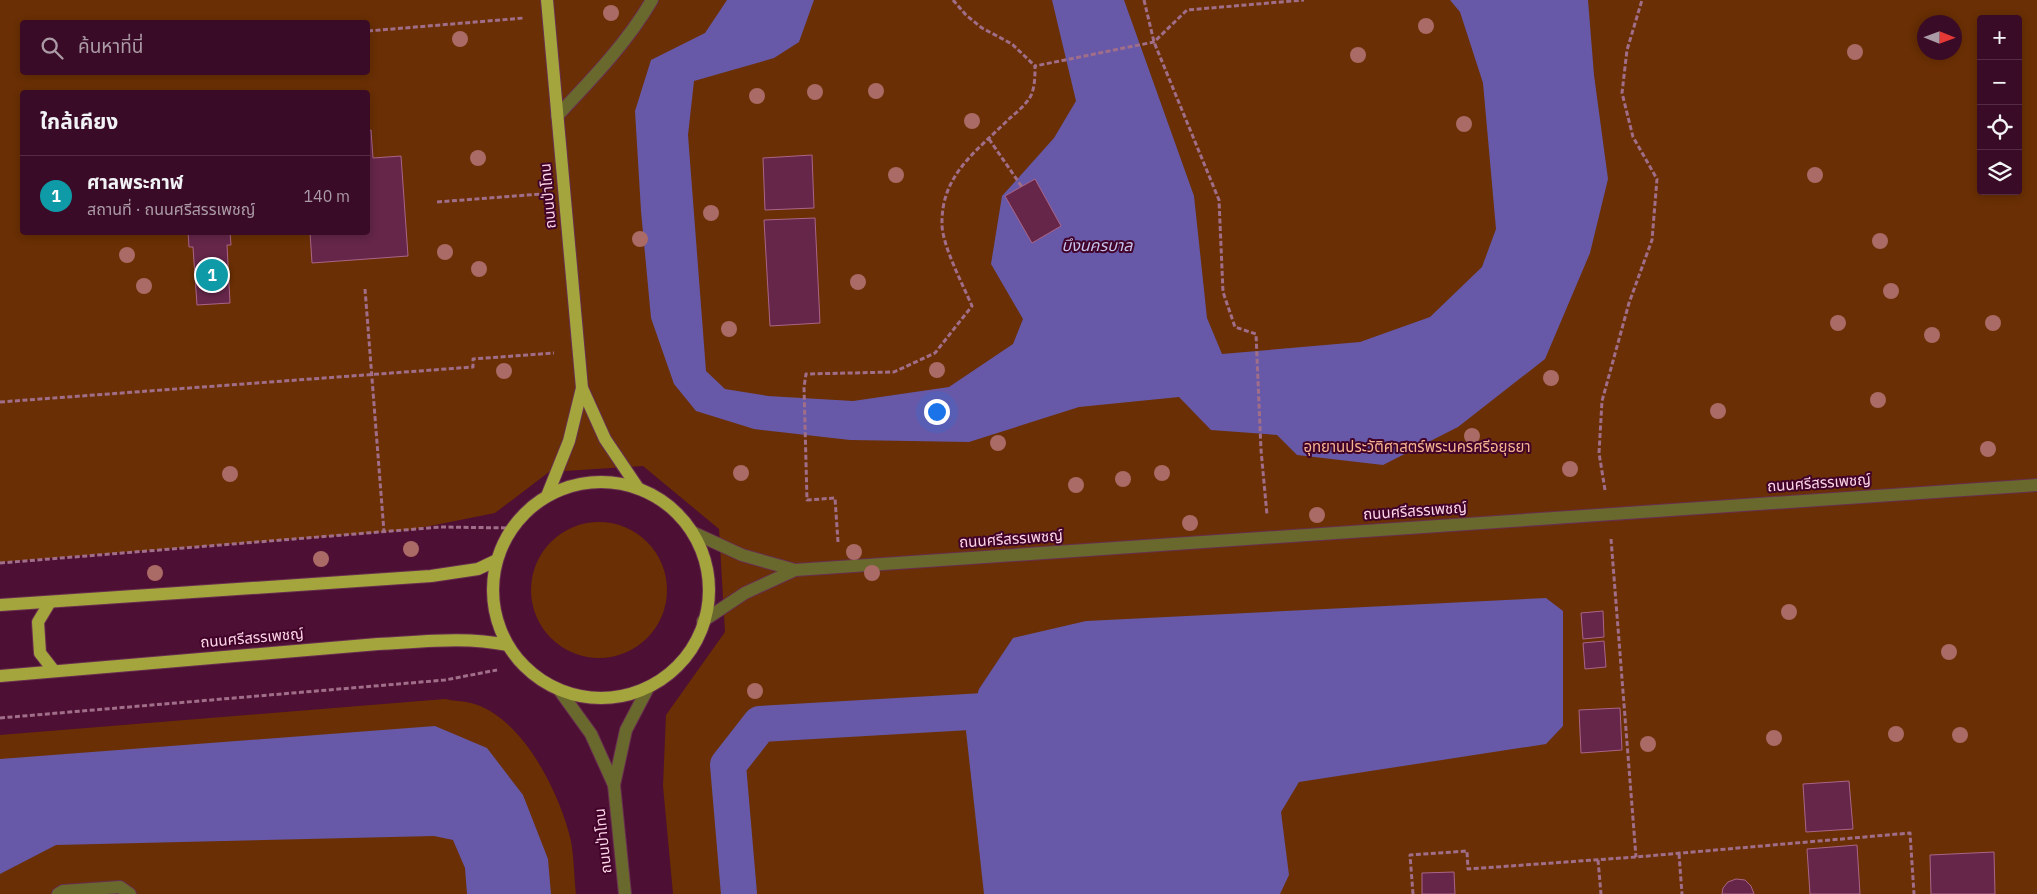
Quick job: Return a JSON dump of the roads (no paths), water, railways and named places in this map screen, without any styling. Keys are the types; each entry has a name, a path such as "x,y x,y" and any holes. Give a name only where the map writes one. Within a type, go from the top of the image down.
{"main road":[{"name":"ถนนป่าโทน","path":"547,0 582,388 605,439 638,488"},
{"name":"ถนนป่าโทน","path":"547,496 568,442 582,388"},
{"path":"591,482 615,483 638,488 659,499 677,514 692,532 702,553 707,576 708,598 703,621 695,642 682,660 666,676 648,688 626,695 605,698 582,697 560,690 540,679 523,665 507,645 497,618 493,589 497,560 512,528 528,511 547,496 568,487 591,482"},
{"path":"0,605 430,576 478,569 497,560"},
{"path":"50,602 38,622 40,652 54,672"},
{"name":"ถนนศรีสรรเพชญ์","path":"0,676 378,644 433,641 489,641 507,645"}],"street":[{"path":"557,116 598,73 644,15 652,0"},
{"name":"ถนนศรีสรรเพชญ์","path":"692,532 742,555 795,570 2037,485"},
{"name":"ถนนศรีสรรเพชญ์","path":"703,621 745,593 795,570"},
{"name":"ถนนป่าโทน","path":"625,894 614,785 626,730 648,688"},
{"name":"ถนนป่าโทน","path":"560,690 591,734 614,785"},
{"path":"58,894 63,891 120,887 130,894"}],"water":[{"name":"บึงนครบาล","path":"727,0 814,0 799,42 774,58 694,81 688,135 706,371 725,389 768,396 853,401 949,387 1013,344 1023,319 991,264 1002,196 1054,138 1076,101 1052,0 1124,0 1194,196 1207,318 1222,354 1360,342 1430,317 1482,267 1496,229 1483,83 1460,12 1450,0 1588,0 1594,75 1608,179 1590,253 1545,359 1458,427 1383,465 1297,455 1277,435 1211,430 1179,397 1079,407 969,442 850,440 754,429 696,411 674,384 651,318 641,211 635,111 651,60 705,33"},
{"path":"1546,598 1563,611 1563,726 1546,744 1299,782 1281,812 1289,875 1280,894 984,894 966,731 979,689 1013,638 1086,621"},
{"path":"435,726 487,748 523,795 548,859 551,894 467,894 465,868 453,840 434,836 56,845 0,874 0,759"}],"waterway":[{"path":"739,894 728,765 760,724 1020,709"}],"place":[{"name":"ศาลพระกาฬ","path":"212,275"}],"park label":[{"name":"อุทยานประวัติศาสตร์พระนครศรีอยุธยา","path":"1417,447"}]}
